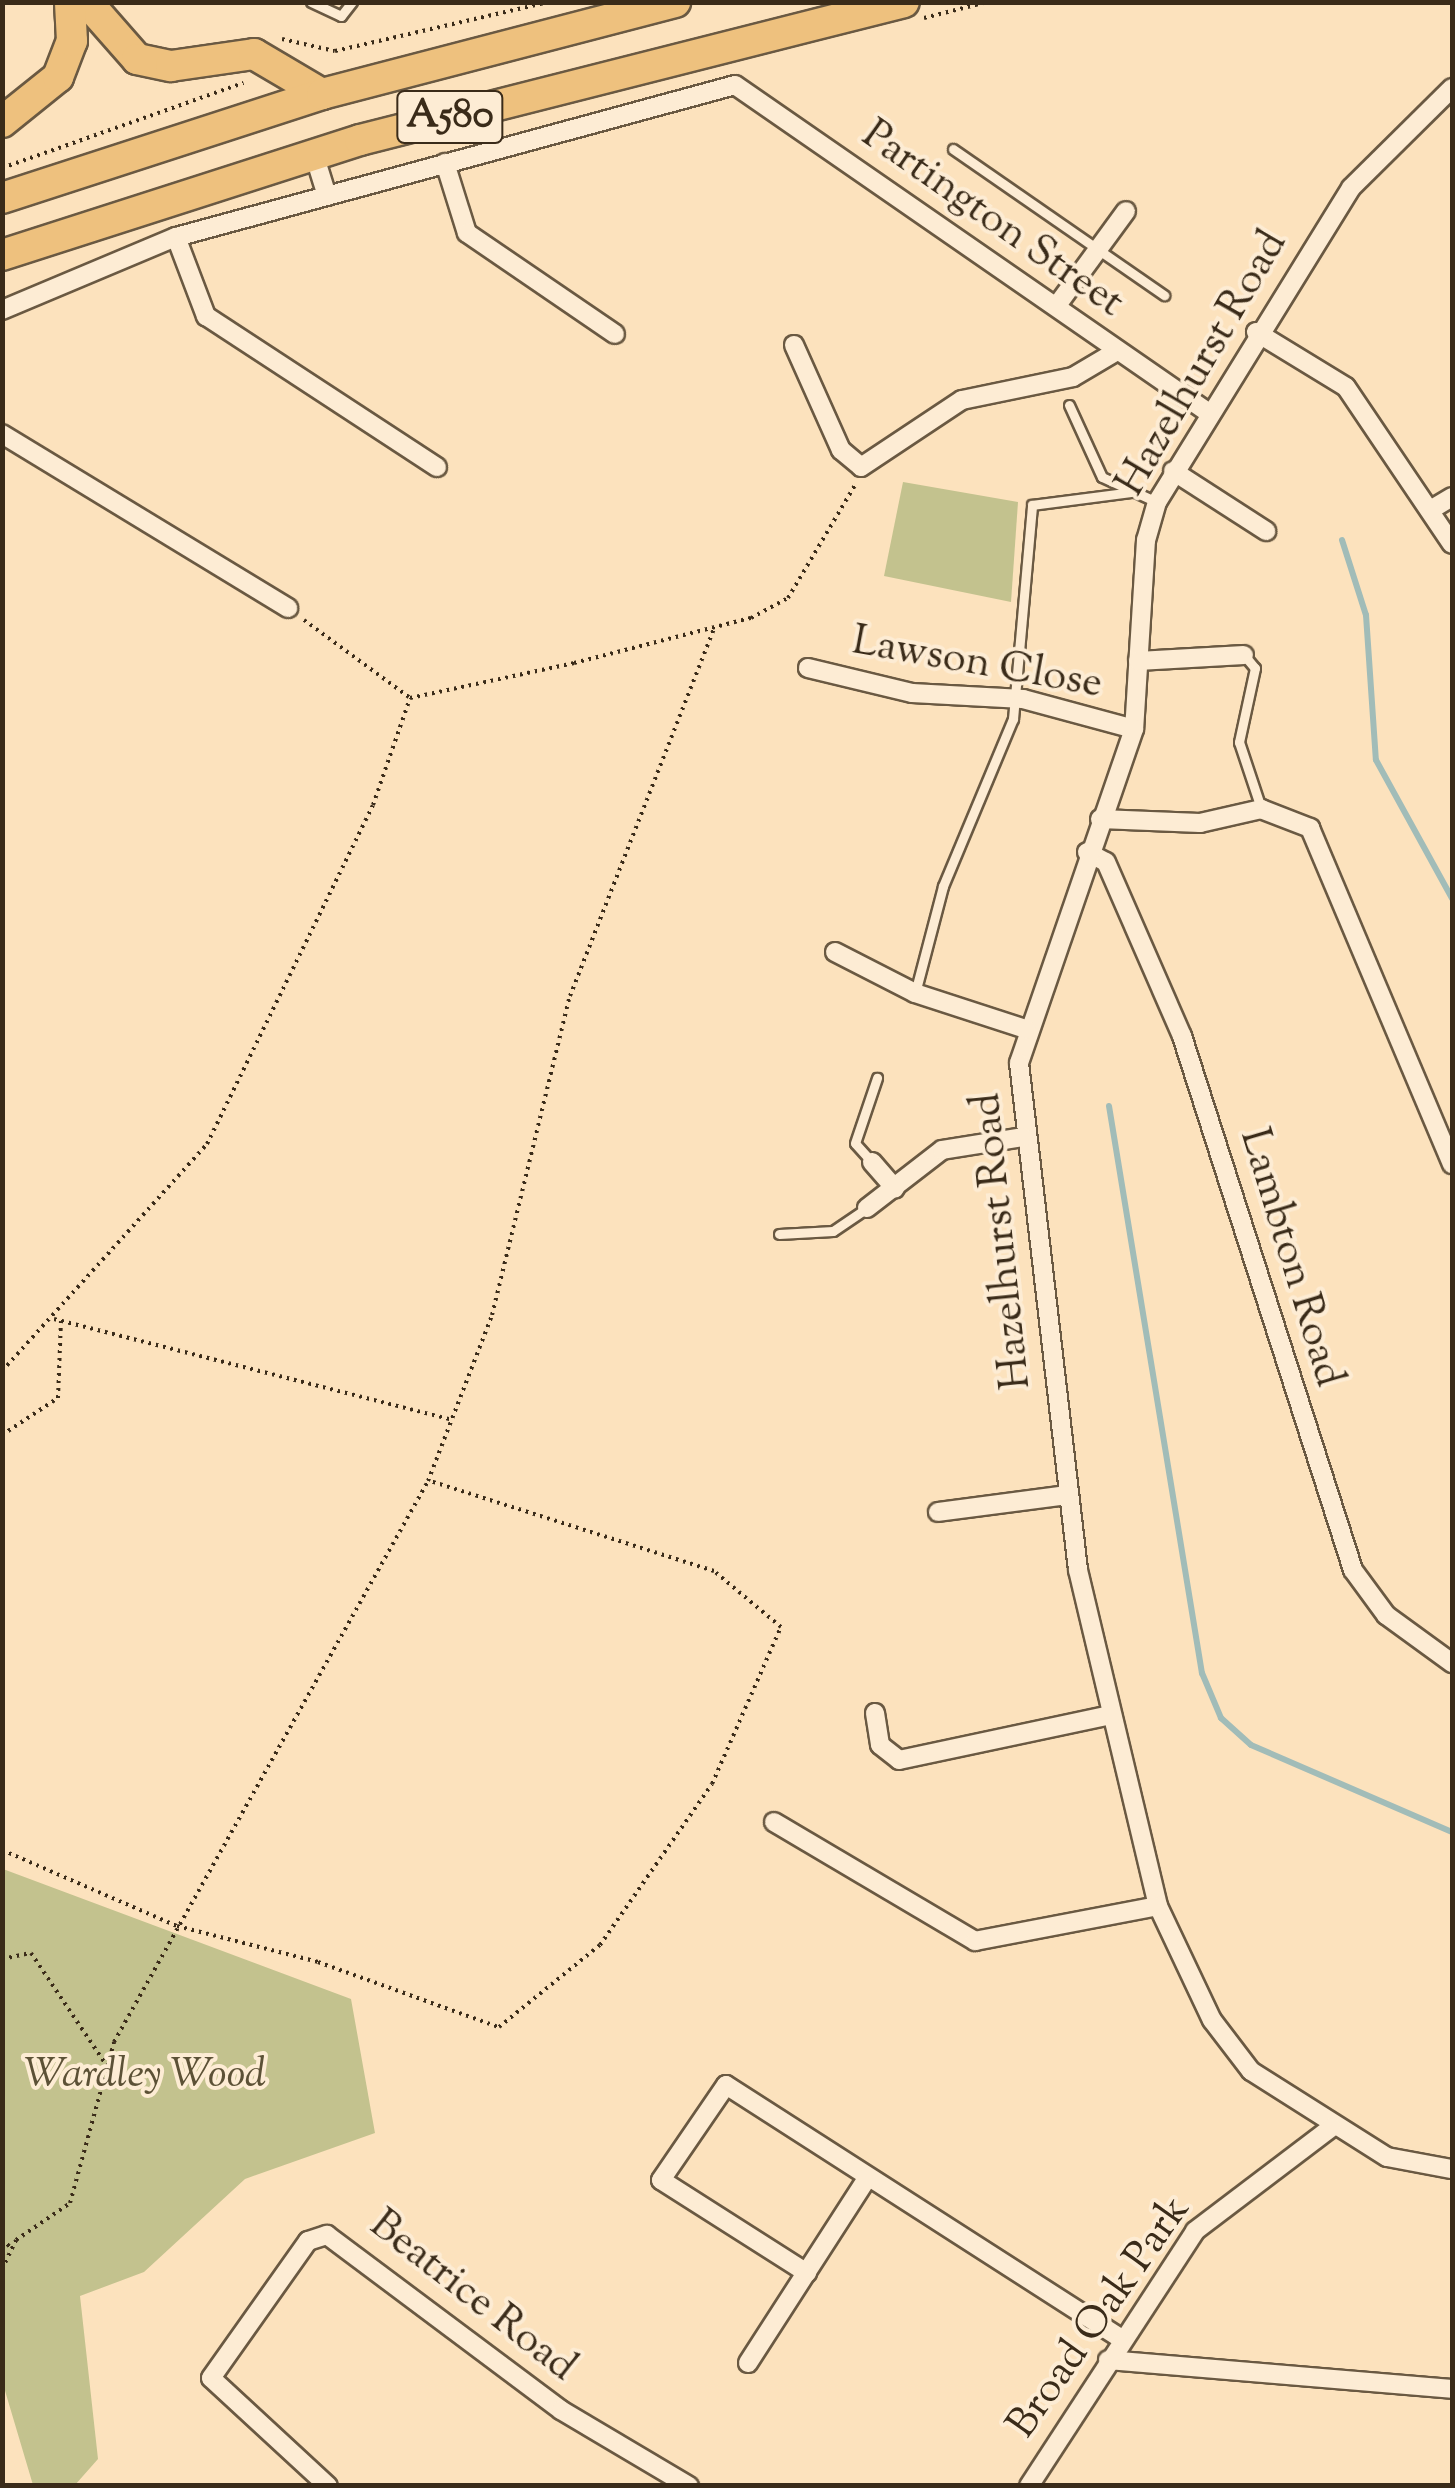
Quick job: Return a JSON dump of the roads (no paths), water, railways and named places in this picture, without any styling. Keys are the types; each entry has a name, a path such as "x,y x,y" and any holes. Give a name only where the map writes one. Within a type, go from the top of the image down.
{"highway":[{"path":"2,122 58,76 72,40 70,2"},
{"path":"87,2 138,59 171,66 254,54 322,94"},
{"name":"A580","path":"2,198 322,94 675,2"},
{"name":"A580","path":"2,255 314,154 904,2"}],"street":[{"name":"Partington Street","path":"445,163 735,85 1058,304 1209,413"},
{"name":"Hazelhurst Road","path":"1450,2165 1387,2157 1332,2127 1252,2071 1212,2020 1158,1906 1111,1715 1068,1495 1022,1136 1026,1029 1134,729 1138,661 1158,502 1256,332 1352,188 1452,88"},
{"path":"314,154 326,196"},
{"path":"2,310 176,237 445,163 468,233 615,334"},
{"path":"1058,304 1126,212"},
{"path":"176,237 206,316 438,466"},
{"path":"1256,332 1346,386 1452,544"},
{"path":"794,346 841,450 862,468 962,400 1072,376 1117,350"},
{"path":"814,384 832,376"},
{"path":"2,434 288,608"},
{"path":"1173,471 1266,531"},
{"path":"1432,510 1452,497"},
{"path":"1138,661 1244,656"},
{"name":"Lawson Close","path":"808,668 912,693 1016,698 1134,729"},
{"path":"1100,818 1200,823 1262,809 1298,818 1317,842 1452,1164"},
{"name":"Lambton Road","path":"1088,852 1106,862 1182,1036 1353,1570 1386,1615 1452,1663"},
{"path":"835,952 915,993 1026,1029"},
{"path":"868,1208 942,1150 1022,1136"},
{"path":"872,1162 896,1188"},
{"path":"938,1512 1068,1495"},
{"path":"875,1713 880,1745 899,1760 1111,1715"},
{"path":"774,1822 791,1842 976,1941 1158,1906"},
{"path":"806,2273 661,2180 726,2085 1121,2339"},
{"name":"Broad Oak Park","path":"1029,2486 1121,2339 1208,2217 1332,2127"},
{"path":"748,2362 868,2178"},
{"name":"Beatrice Road","path":"328,2486 211,2378 308,2241 327,2234 561,2410 665,2481 689,2486"},
{"path":"1108,2360 1452,2389"}],"lane":[{"path":"312,2 341,16 352,2"},
{"path":"953,149 1164,295"},
{"path":"1069,405 1090,464 1132,492 1158,502"},
{"path":"915,993 943,886 1016,698 1032,504 1132,492"},
{"path":"1244,656 1255,668 1239,742 1262,809"},
{"path":"872,1162 855,1142 876,1078"},
{"path":"779,1234 833,1231 868,1208"}],"waterway":[{"path":"1342,540 1366,615 1376,760 1452,898"},
{"path":"1109,1106 1202,1673 1221,1718 1251,1745 1452,1832"}],"park label":[{"name":"Wardley Wood","path":"145,2076"}]}
